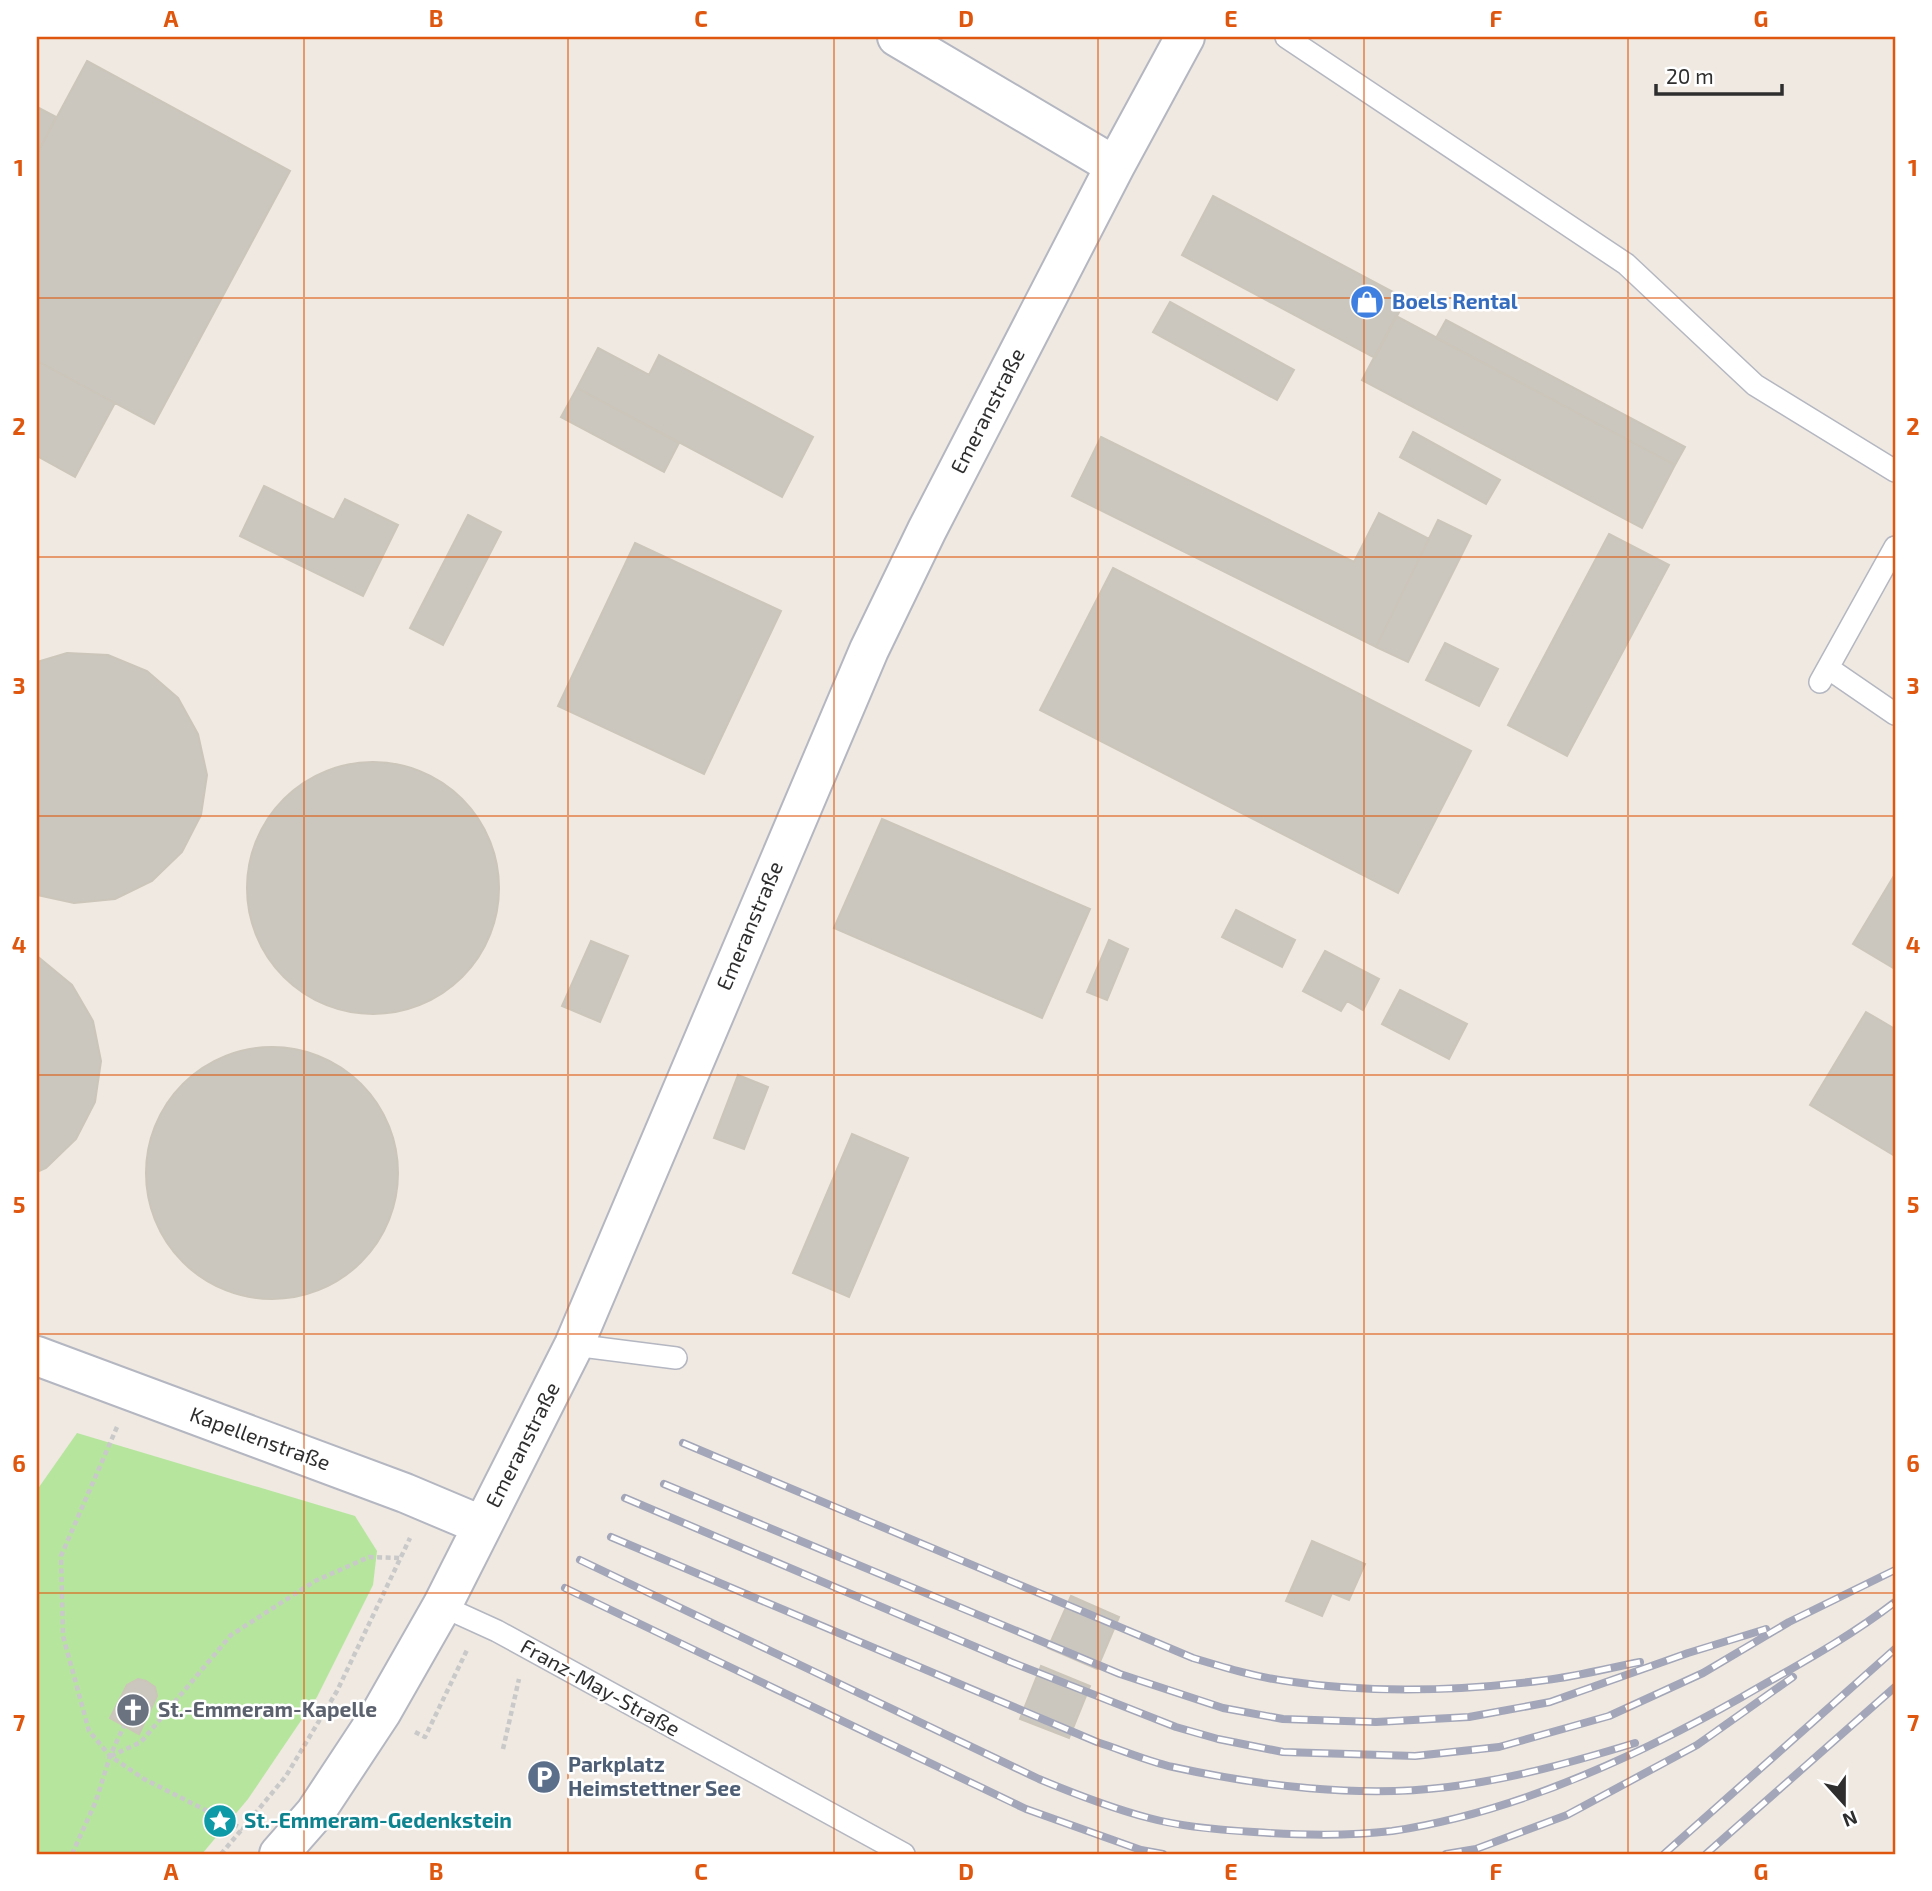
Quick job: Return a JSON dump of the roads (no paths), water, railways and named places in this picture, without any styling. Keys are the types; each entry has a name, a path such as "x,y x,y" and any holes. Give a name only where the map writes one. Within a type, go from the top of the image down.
{"street":[{"path":"897,37 1115,166"},
{"name":"Emeranstraße","path":"279,1854 315,1813 380,1713 442,1606 574,1345 869,650 927,530 1115,166 1185,37"},
{"name":"Kapellenstraße","path":"37,1356 429,1502 481,1525"}],"lane":[{"path":"1286,37 1626,264 1755,385 1895,471"},
{"path":"1895,547 1824,675 1895,714"},
{"path":"574,1345 676,1358"},
{"name":"Franz-May-Straße","path":"442,1606 526,1647 904,1854"}],"railway":[{"path":"683,1443 1193,1658 1251,1674 1351,1688 1449,1689 1546,1680 1640,1662"},
{"path":"664,1484 1120,1674 1223,1708 1283,1719 1376,1722 1469,1717 1550,1702 1688,1653 1766,1629"},
{"path":"625,1498 1011,1662 1176,1727 1218,1739 1283,1752 1415,1756 1499,1747 1609,1716 1703,1673 1789,1622 1895,1570"},
{"path":"611,1537 1097,1742 1163,1765 1206,1774 1275,1785 1345,1791 1414,1790 1472,1784 1519,1775 1635,1743"},
{"path":"580,1560 1039,1779 1080,1795 1174,1824 1287,1834 1376,1833 1438,1823 1528,1797 1573,1780 1660,1741 1742,1697 1801,1664 1895,1602"},
{"path":"565,1588 1026,1809 1141,1850 1163,1854"},
{"path":"1664,1854 1895,1649"},
{"path":"1446,1854 1476,1849 1567,1815 1697,1745 1793,1677"},
{"path":"1706,1854 1895,1687"}],"place":[{"name":"Boels Rental","path":"1367,302"},
{"name":"St.-Emmeram-Kapelle","path":"133,1710"},
{"name":"Parkplatz Heimstettner See","path":"544,1777"},
{"name":"St.-Emmeram-Gedenkstein","path":"220,1821"}]}
